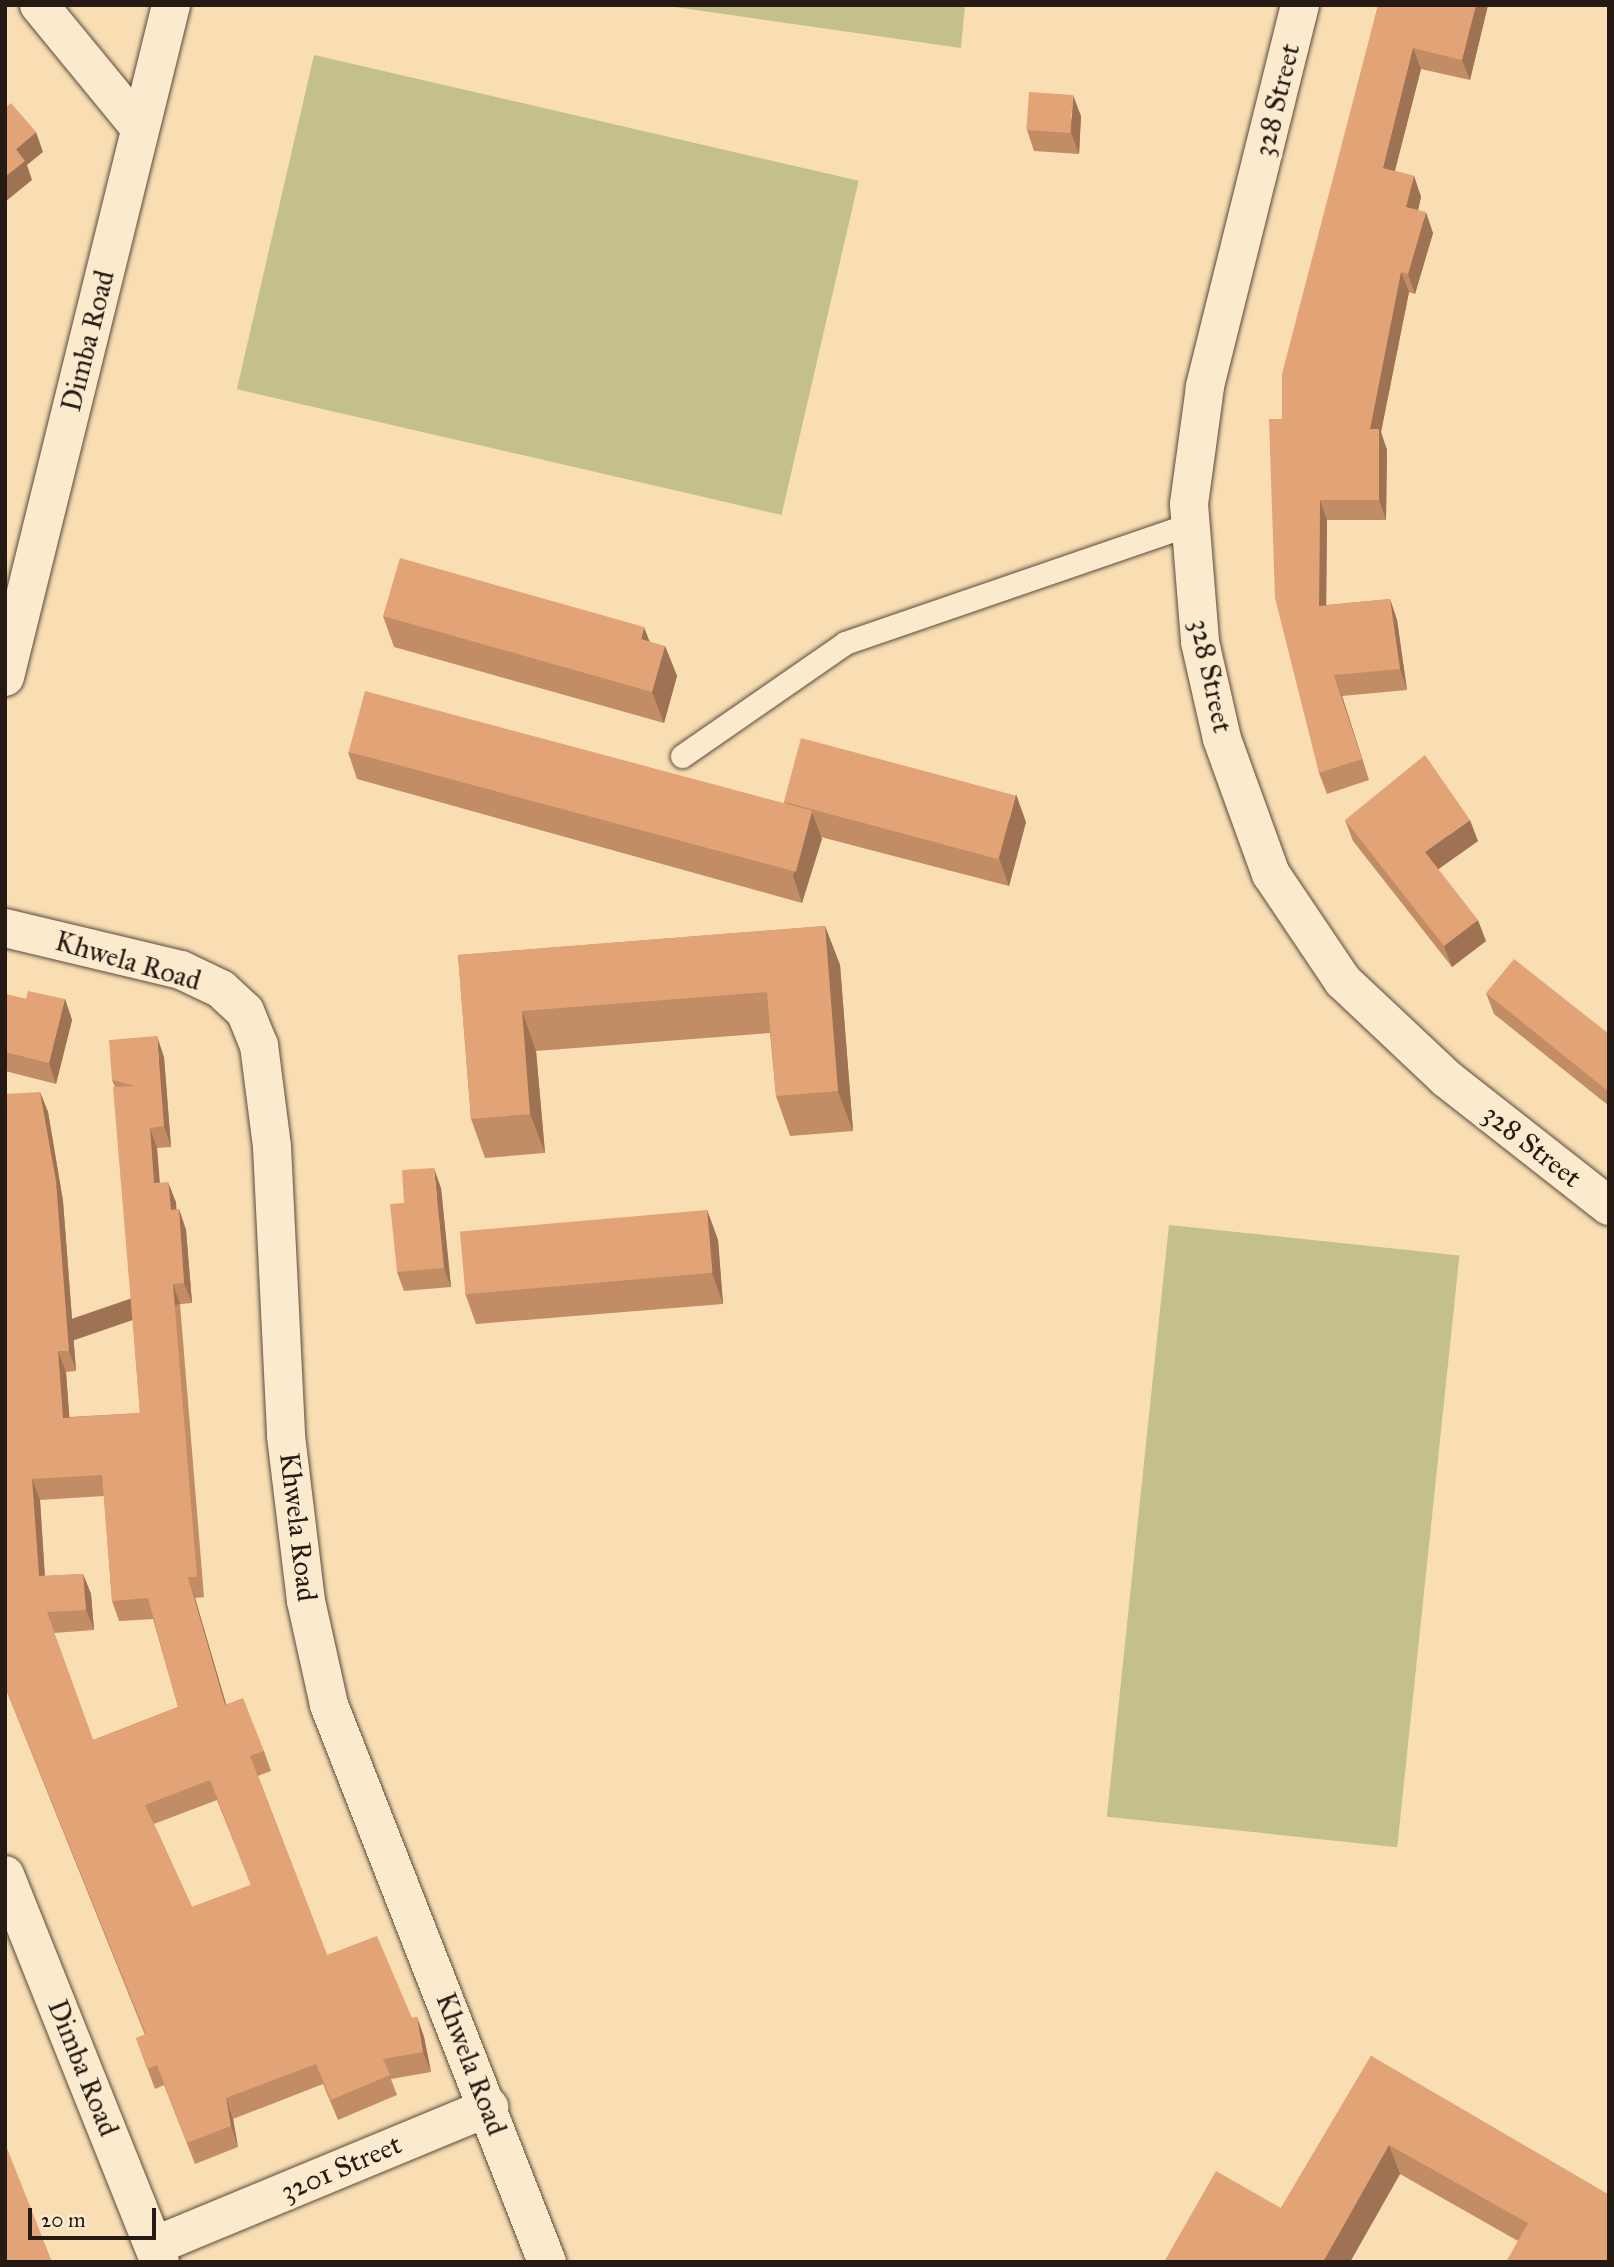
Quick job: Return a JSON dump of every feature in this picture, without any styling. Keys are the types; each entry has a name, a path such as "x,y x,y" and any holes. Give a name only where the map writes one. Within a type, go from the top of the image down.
{"street":[{"path":"39,5 140,128"},
{"name":"Dimba Road","path":"5,677 171,5"},
{"name":"328 Street","path":"1300,5 1205,387 1188,525 1200,642 1222,739 1270,874 1343,981 1447,1079 1609,1206"},
{"path":"5,556 29,585"},
{"name":"Khwela Road","path":"5,928 181,970 221,989 245,1011 259,1045 272,1147 286,1436 306,1601 328,1705 489,2106 547,2262"},
{"name":"Dimba Road","path":"5,1875 157,2254"},
{"name":"3201 Street","path":"157,2254 489,2106"}],"lane":[{"path":"682,756 845,643 1188,525"}],"shaded area":[{"path":"661,5 965,5 961,48"},
{"path":"314,55 859,181 782,515 237,389"},
{"path":"1169,1225 1459,1256 1397,1847 1107,1817"}],"building":[{"path":"1378,5 1476,5 1462,60 1413,48 1383,168 1414,176 1406,207 1426,212 1408,274 1401,272 1370,429 1379,429 1379,500 1320,500 1319,606 1390,599 1400,669 1334,675 1362,759 1319,773 1275,598 1269,419 1282,419 1282,374"},
{"path":"1029,92 1073,95 1070,133 1026,130"},
{"path":"11,103 36,132 16,149 25,161 5,177 5,106"},
{"path":"400,558 644,627 641,639 665,646 652,692 383,616"},
{"path":"365,691 812,811 796,872 349,752"},
{"path":"801,738 1015,795 998,859 784,802"},
{"path":"1425,755 1470,820 1425,852 1478,920 1444,946 1345,820"},
{"path":"825,926 838,1091 776,1096 767,992 522,1011 530,1114 471,1119 458,955"},
{"path":"1514,959 1609,1034 1609,1092 1486,993"},
{"path":"28,991 65,999 49,1063 5,1052 5,994 26,999"},
{"path":"157,1036 164,1126 150,1128 154,1183 168,1182 171,1210 179,1209 184,1283 173,1284 197,1577 188,1577 225,1705 243,1698 264,1751 250,1756 327,1955 377,1936 412,2018 417,2017 423,2052 383,2059 390,2075 331,2100 316,2064 226,2098 231,2126 187,2143 157,2065 147,2069 136,2038 146,2034 5,1686 5,1094 40,1092 56,1181 69,1351 58,1351 63,1418 140,1413 113,1087 135,1086 112,1080 109,1040","holes":["102,1475 112,1601 148,1598 178,1707 93,1740 47,1612 86,1610 83,1574 39,1576 32,1479","210,1780 251,1885 192,1907 145,1805"]},
{"path":"434,1168 444,1268 397,1272 390,1204 404,1203 402,1170"},
{"path":"707,1210 712,1273 465,1294 460,1232"},
{"path":"1371,2056 1609,2195 1609,2262 1506,2262 1528,2223 1389,2145 1323,2262 1164,2262 1216,2171 1281,2208"},
{"path":"5,2143 52,2262 5,2262"}]}
